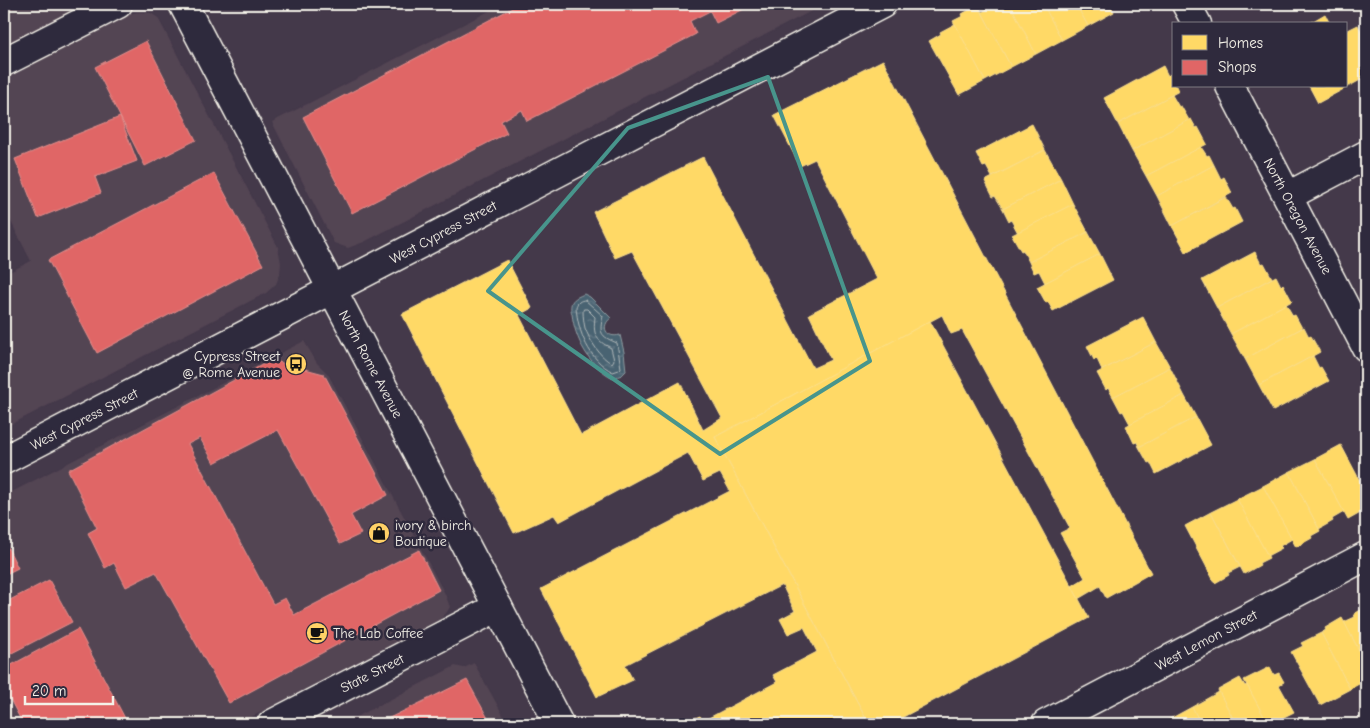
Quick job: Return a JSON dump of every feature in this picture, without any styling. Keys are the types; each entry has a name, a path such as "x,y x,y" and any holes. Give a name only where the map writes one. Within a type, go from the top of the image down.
{"street":[{"path":"4,62 118,4"},
{"name":"North Rome Avenue","path":"183,4 559,724"},
{"name":"West Cypress Street","path":"4,460 882,4"},
{"path":"1186,4 1195,22"},
{"name":"North Oregon Avenue","path":"1231,88 1366,347"},
{"path":"1288,196 1366,156"},
{"name":"West Lemon Street","path":"1046,724 1366,556"},
{"name":"State Street","path":"272,724 498,607"}],"highlighted area":[{"path":"768,77 870,361 720,454 488,291 628,128"}],"shaded area":[{"path":"4,4 85,4 4,47"},
{"path":"503,4 825,4 364,242 348,248 334,243 272,122"},
{"path":"151,13 158,18 278,247 281,263 280,274 276,284 266,293 4,428 4,275 31,261 4,208 4,80 126,14"},
{"path":"304,341 317,363 328,374 445,594 450,607 447,612 441,619 238,724 4,724 4,496"},
{"path":"474,663 508,724 343,724 455,666 464,668"}],"water":[{"path":"584,294 590,297 611,318 606,325 606,331 611,335 620,335 626,371 622,375 613,378 604,373 590,359 580,342 576,333 571,307 574,299"}],"building: Homes":[{"path":"992,4 1010,4 1036,54 1011,67 982,12 993,6"},
{"path":"1010,4 1043,4 1062,40 1036,54"},
{"path":"1043,4 1076,4 1088,26 1062,40"},
{"path":"1076,4 1110,4 1114,12 1088,26"},
{"path":"978,5 1011,67 985,81 953,21"},
{"path":"1325,14 1329,22 1311,22"},
{"path":"955,24 985,81 959,95 929,41 941,34 940,32"},
{"path":"1358,25 1366,40 1366,77 1348,87 1348,30"},
{"path":"883,60 1151,573 1106,598 1100,586 1078,599 1072,586 1085,578 1060,533 1070,528 962,330 951,334 942,315 715,437 866,719 858,724 684,723 700,716 703,721 777,682 773,675 817,652 804,627 788,634 780,619 795,611 782,585 625,665 633,680 597,697 541,589 730,491 720,473 703,481 688,453 559,522 554,515 514,533 402,314 507,260 532,308 519,315 581,435 680,382 703,430 722,418 632,251 615,258 593,212 703,157 813,368 831,360 809,314 877,279 815,159 800,166 774,115"},
{"path":"1163,66 1168,76 1170,74 1172,78 1172,88 1178,88 1179,91 1118,124 1104,98"},
{"path":"1310,88 1346,88 1318,103"},
{"path":"1172,95 1189,120 1132,151 1118,124"},
{"path":"1191,119 1196,128 1198,127 1207,144 1146,176 1132,151"},
{"path":"1032,124 1045,150 992,177 986,166 983,167 976,153"},
{"path":"1201,147 1207,156 1209,155 1214,165 1157,196 1146,176"},
{"path":"1045,150 1061,179 1003,209 995,196 993,197 985,181"},
{"path":"1214,165 1221,179 1224,177 1232,193 1172,226 1157,196"},
{"path":"1061,179 1073,204 1018,233 1003,209"},
{"path":"1226,197 1233,209 1235,208 1242,222 1186,252 1172,226"},
{"path":"1073,204 1088,232 1029,262 1012,235"},
{"path":"1088,232 1100,254 1045,283 1039,271 1034,273 1029,262"},
{"path":"1255,252 1261,264 1264,263 1272,278 1217,308 1202,280"},
{"path":"1100,254 1113,280 1053,311 1037,287"},
{"path":"1276,276 1281,286 1283,284 1292,301 1231,334 1217,308"},
{"path":"1286,304 1302,328 1245,359 1231,334"},
{"path":"1143,317 1156,342 1102,370 1097,359 1094,360 1087,346"},
{"path":"930,321 1089,618 890,724 869,724 715,437"},
{"path":"1304,327 1320,352 1259,385 1245,359"},
{"path":"1156,342 1170,367 1113,397 1108,388 1106,390 1097,373"},
{"path":"1313,356 1329,381 1273,411 1259,385"},
{"path":"1170,367 1184,395 1130,424 1113,397"},
{"path":"1184,395 1196,417 1139,447 1137,442 1134,443 1126,426"},
{"path":"1196,417 1211,445 1156,474 1139,447"},
{"path":"1341,445 1366,492 1366,507 1363,509 1364,511 1348,520 1315,459"},
{"path":"1315,459 1344,512 1319,529 1289,472"},
{"path":"1289,472 1320,531 1296,547 1263,486"},
{"path":"1263,486 1292,539 1280,546 1282,548 1267,556 1237,499"},
{"path":"1237,499 1269,558 1244,574 1211,512"},
{"path":"1211,512 1240,567 1215,583 1185,526"},
{"path":"1366,607 1366,664 1344,622 1355,617 1354,614"},
{"path":"1342,618 1366,664 1366,680 1350,689 1321,633 1326,630 1325,628"},
{"path":"1321,633 1350,689 1320,705 1291,652 1303,646 1301,643"},
{"path":"1270,667 1274,675 1279,673 1284,682 1279,685 1294,712 1268,724 1244,680"},
{"path":"1240,678 1245,686 1247,685 1268,724 1236,724 1218,690"},
{"path":"1219,692 1236,724 1201,724 1192,707"},
{"path":"1192,707 1201,724 1174,724 1170,719"},
{"path":"1170,719 1174,724 1160,724"}],"building: Shops":[{"path":"4,4 18,4 4,11"},
{"path":"520,4 754,4 716,23 710,11 690,21 696,34 527,121 522,110 501,121 507,133 352,213 303,117"},
{"path":"146,41 196,140 145,166 95,67"},
{"path":"120,117 137,161 95,177 101,193 38,218 15,159"},
{"path":"214,173 263,265 97,353 48,260"},
{"path":"271,360 324,374 388,495 351,515 361,534 340,544 278,430 214,463 200,438 188,444 273,604 285,598 294,615 419,550 439,590 229,703 156,572 126,587 114,563 105,568 88,533 97,528 68,470"},
{"path":"4,540 18,568 4,575"},
{"path":"49,580 72,622 4,657 4,603"},
{"path":"78,629 128,724 102,724 99,718 87,724 23,724 4,688 4,669"},
{"path":"467,680 491,724 377,724"}],"place":[{"name":"Cypress Street @ Rome Avenue","path":"296,364"},
{"name":"ivory & birch Boutique","path":"379,533"},
{"name":"The Lab Coffee","path":"317,633"}]}
